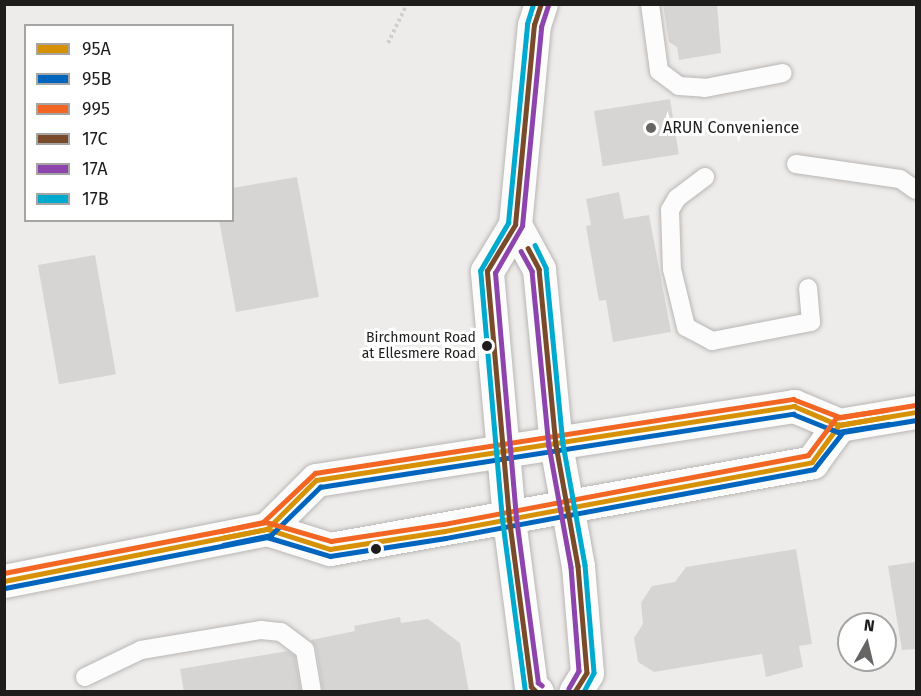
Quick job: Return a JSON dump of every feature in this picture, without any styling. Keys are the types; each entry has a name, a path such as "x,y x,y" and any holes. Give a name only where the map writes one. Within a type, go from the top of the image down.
{"main road":[{"path":"537,692 531,687 508,519 487,271 515,225 534,26 541,4"},
{"path":"515,225 539,269 556,445 578,566 587,673 575,692"},
{"path":"267,529 316,480 556,445 794,406 839,425 916,412"},
{"path":"4,581 267,529 330,549 508,519 812,462 839,425"}],"lane":[{"path":"650,4 659,71 679,86 705,88 783,73"},
{"path":"796,164 900,179 916,190"},
{"path":"705,177 678,198 670,210 672,269 686,327 712,341 811,322 808,288"},
{"path":"85,677 141,650 261,630 280,632 305,650 312,692"}],"path":[{"path":"388,43 408,4"}],"building":[{"path":"663,4 717,4 721,53 679,60 677,47 669,42"},
{"path":"670,99 679,154 603,166 594,111"},
{"path":"297,177 319,297 236,312 219,222 234,222 234,188"},
{"path":"619,192 624,219 649,215 671,332 613,342 606,300 599,301 586,226 591,225 586,199"},
{"path":"95,255 116,374 59,384 38,265"},
{"path":"796,549 812,644 799,646 803,667 766,677 762,654 654,672 638,662 634,638 643,624 641,603 652,586 675,582 686,567"},
{"path":"916,562 916,649 902,650 888,566"},
{"path":"400,617 401,623 428,619 460,643 469,692 323,692 316,648 311,640 355,631 354,626"},
{"path":"288,651 295,656 301,692 184,692 180,669"}],"transit line":[{"name":"17B","path":"525,692 502,520 480,271 508,223 527,24 533,4"},
{"name":"17C","path":"536,692 531,687 509,519 487,271 515,225 534,25 541,4"},
{"name":"17A","path":"542,686 538,683 516,518 495,273 522,226 541,27 548,6"},
{"name":"17B","path":"535,245 546,268 563,444 585,565 594,673 584,692"},
{"name":"17C","path":"528,248 539,269 556,445 578,566 587,673 575,692"},
{"name":"17A","path":"521,251 532,271 549,446 571,567 579,671 569,688"},
{"name":"995","path":"221,531 263,522 315,473 793,399 840,417 886,410"},
{"name":"995","path":"4,573 266,522 331,541 444,524 808,455 836,418 915,405"},
{"name":"95A","path":"222,538 267,529 316,480 794,406 839,425 887,417"},
{"name":"95A","path":"4,581 267,529 330,549 445,531 812,462 839,425 916,412"},
{"name":"95B","path":"223,545 271,535 320,487 793,414 838,432 888,424"},
{"name":"95B","path":"5,588 267,537 330,556 446,538 814,469 843,432 916,420"}],"place":[{"name":"ARUN Convenience","path":"651,128"},
{"name":"Birchmount Road at Ellesmere Road","path":"487,346"}]}
